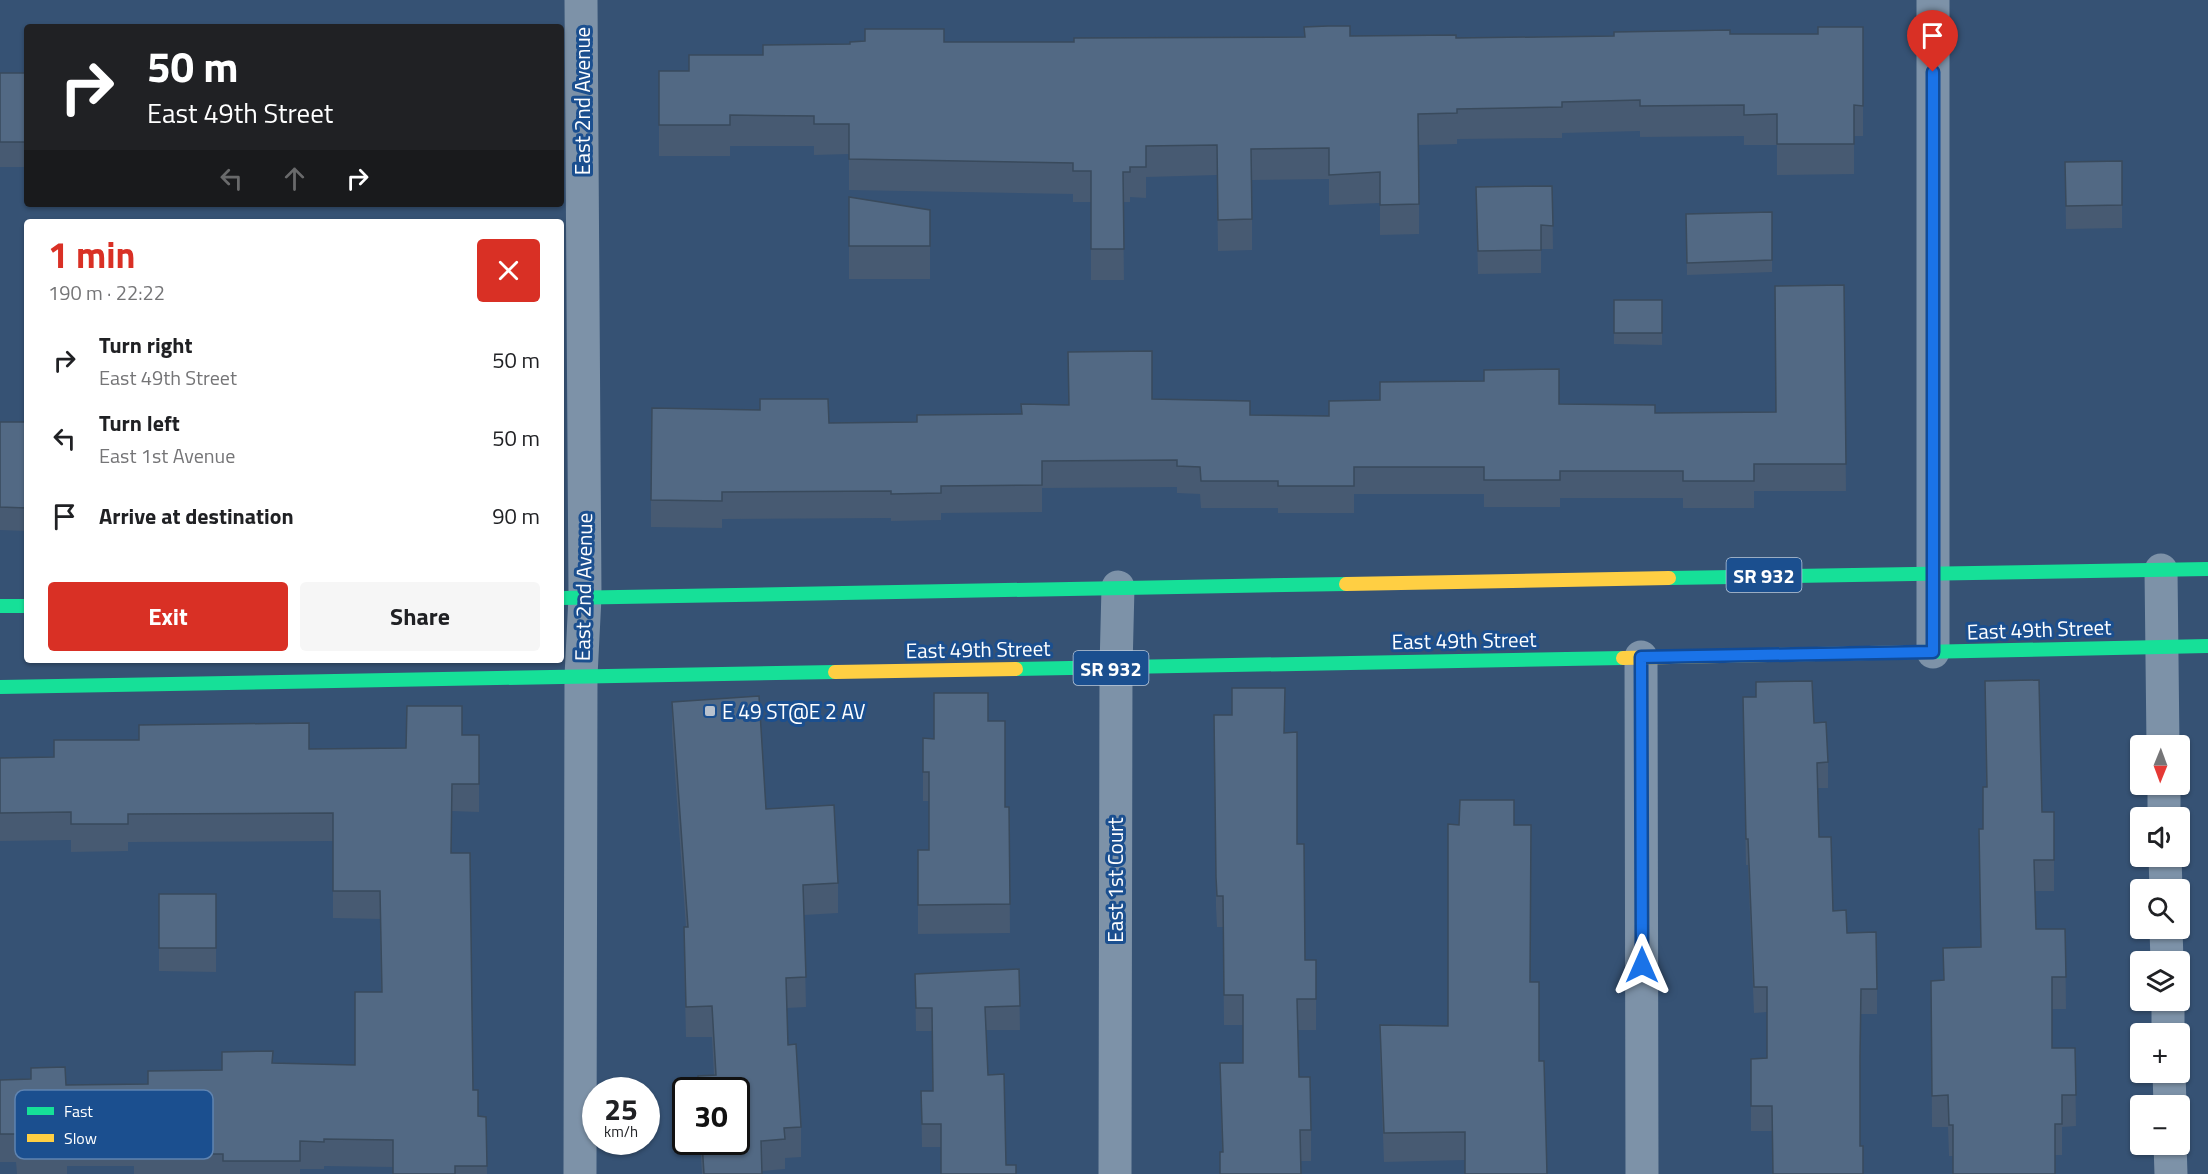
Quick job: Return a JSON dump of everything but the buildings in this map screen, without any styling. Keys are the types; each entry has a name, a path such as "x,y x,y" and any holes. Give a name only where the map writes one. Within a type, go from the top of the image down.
{"main road":[{"name":"SR 932","path":"573,598 2208,568"},
{"path":"0,606 24,606"},
{"name":"East 49th Street","path":"0,687 1116,668 2208,645"}],"street":[{"name":"East 2nd Avenue","path":"580,1174 581,676 573,598 581,0"},
{"path":"1933,0 1933,652"},
{"path":"2161,570 2163,735"},
{"name":"East 1st Court","path":"1115,1174 1118,587"},
{"path":"1641,657 1642,1174"},
{"path":"2170,1155 2171,1174"}],"traffic: fast":[{"path":"1669,578 2208,569"},
{"path":"564,598 1346,584"},
{"path":"0,606 24,606"},
{"path":"1920,652 2208,646"},
{"path":"1016,669 1623,658"},
{"path":"0,687 835,672"}],"traffic: slow":[{"path":"1346,584 1669,578"},
{"path":"1623,658 1920,652"},
{"path":"835,672 1016,669"}],"place":[{"name":"E 49 ST@E 2 AV","path":"710,711"}],"route":[{"path":"1642,965 1641,657 1933,652 1933,72"}]}
